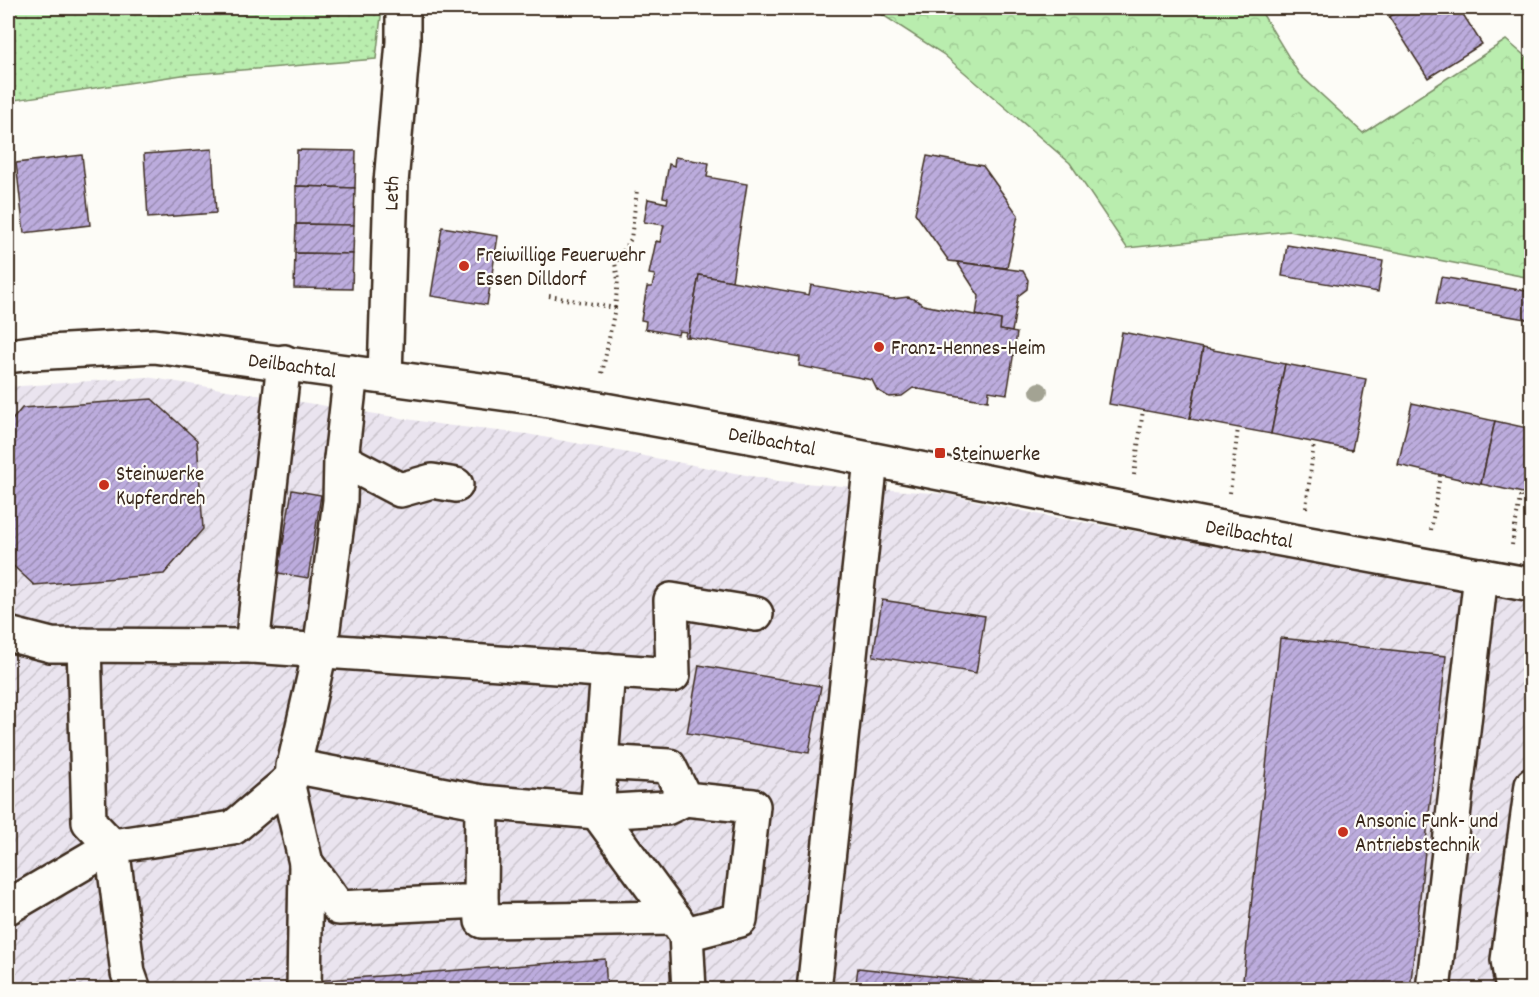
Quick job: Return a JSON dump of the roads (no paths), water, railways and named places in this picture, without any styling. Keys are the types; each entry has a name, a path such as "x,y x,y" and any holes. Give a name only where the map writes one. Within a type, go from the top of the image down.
{"street":[{"name":"Leth","path":"385,377 391,183 403,42 403,8"},
{"name":"Deilbachtal","path":"8,356 154,345 532,397 782,442 1226,529 1506,580"},
{"path":"252,646 284,362"},
{"path":"304,990 306,863 290,774 320,651 340,501 341,459 351,372"},
{"path":"341,459 400,490 432,481 456,485"},
{"path":"813,990 871,460"},
{"path":"1433,990 1506,580"},
{"path":"8,634 51,645 252,646 673,675 671,600 756,614"},
{"path":"84,645 89,822 112,846 128,973 134,990"},
{"path":"608,670 597,812 680,926 689,990"},
{"path":"601,762 669,766 685,799"},
{"path":"8,907 112,846 233,828 290,774"},
{"path":"290,774 482,802 597,812 666,808 685,799 753,806 740,920 680,926 482,921 482,802"},
{"path":"1513,990 1508,960 1532,785"},
{"path":"306,863 339,908 481,901"}],"place":[{"name":"Freiwillige Feuerwehr Essen Dilldorf","path":"464,266"},
{"name":"Franz-Hennes-Heim","path":"879,347"},
{"name":"Steinwerke","path":"940,453"},
{"name":"Steinwerke Kupferdreh","path":"104,485"},
{"name":"Ansonic Funk- und Antriebstechnik","path":"1343,832"}]}
